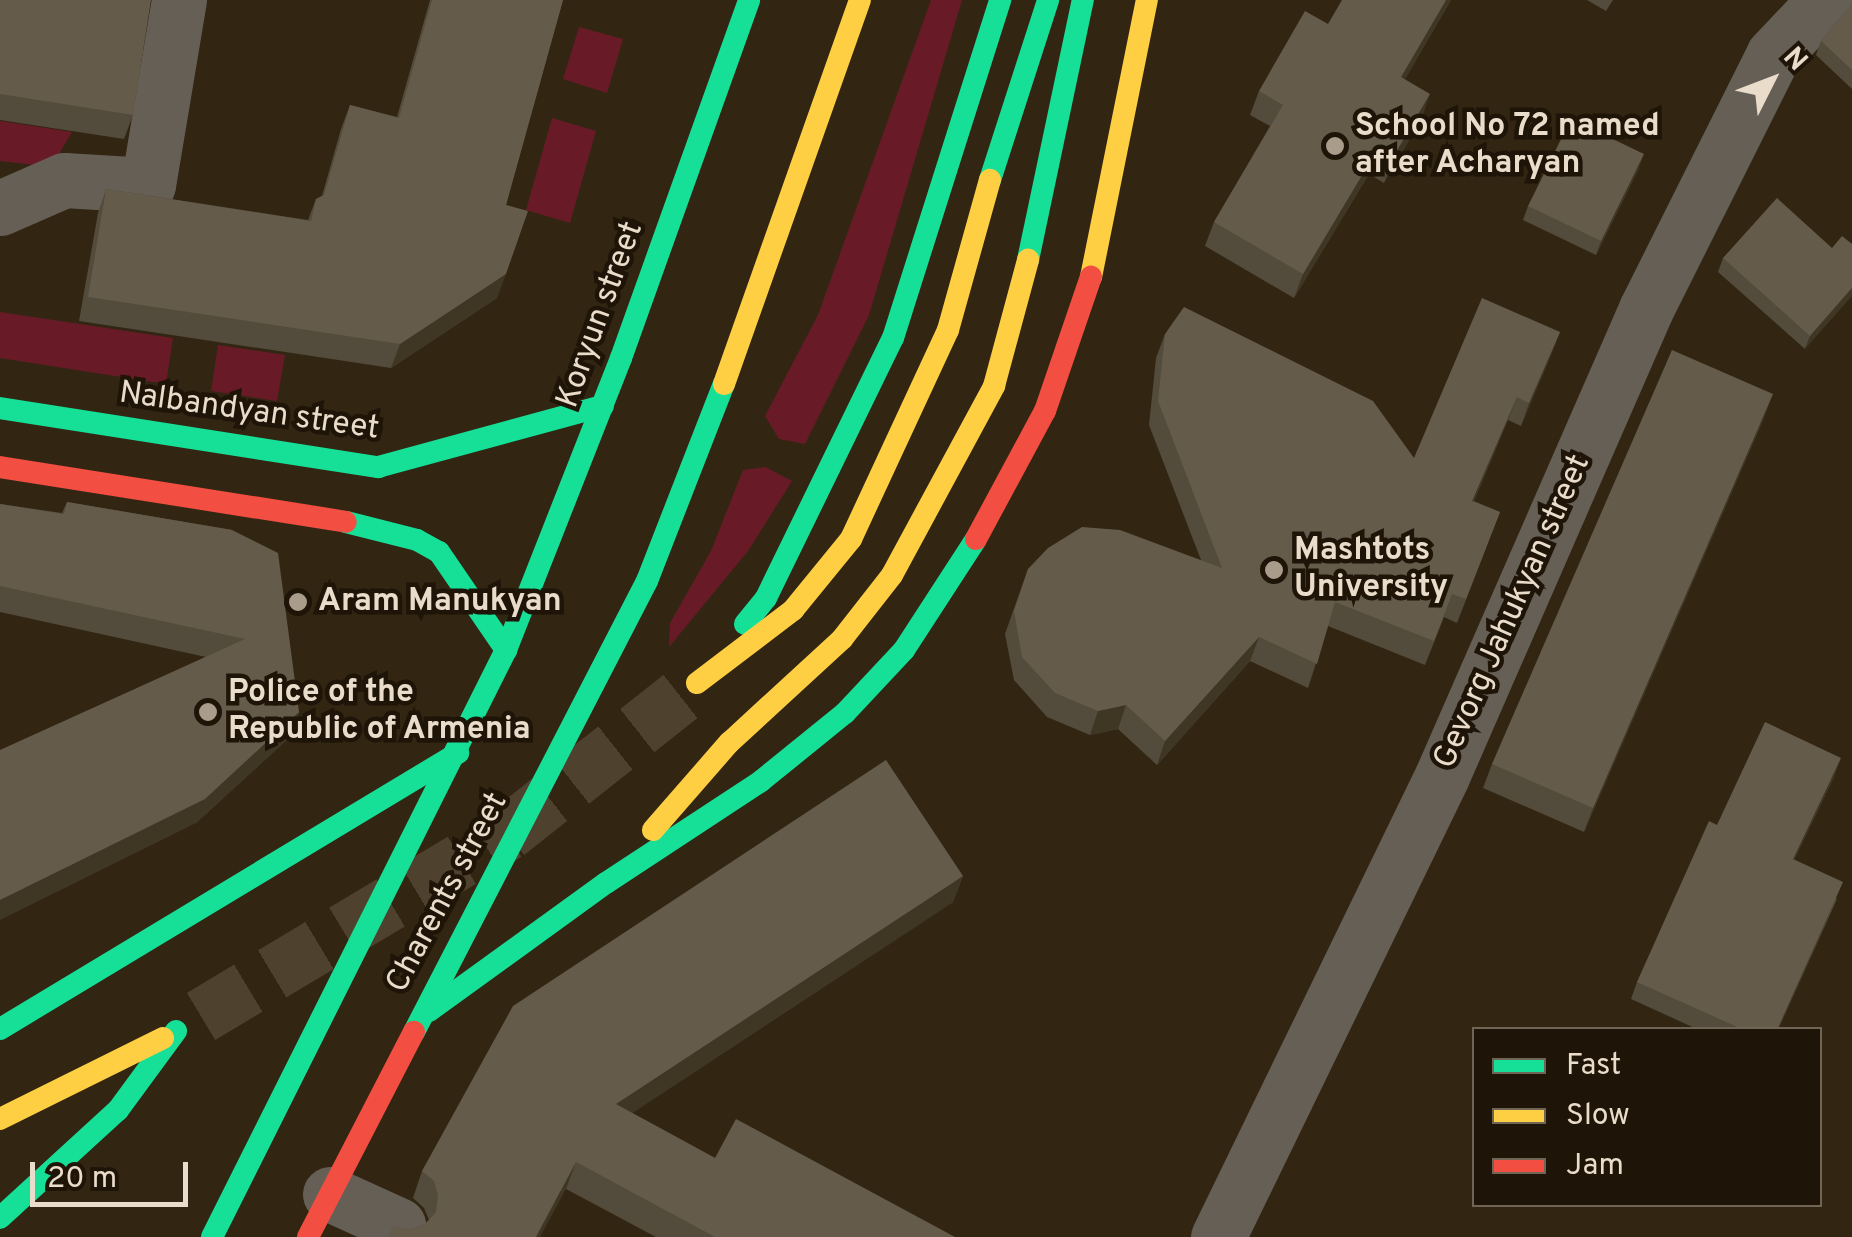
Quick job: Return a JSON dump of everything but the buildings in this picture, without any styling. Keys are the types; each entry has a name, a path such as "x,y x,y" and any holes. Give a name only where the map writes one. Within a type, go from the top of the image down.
{"main road":[{"name":"Koryun street","path":"506,650 603,406 749,0"},
{"name":"Charents street","path":"319,1216 647,581 721,393 860,0"},
{"path":"1000,0 894,338 766,598 697,683 793,610 851,539 948,330 999,150 1048,0"},
{"path":"606,884 729,743 842,639 892,575 948,478 994,386 1015,321 1083,0"},
{"path":"418,1019 606,884 762,781 845,713 904,650 959,572 1045,411 1089,284 1146,0"},
{"name":"Nalbandyan street","path":"0,408 378,467 603,406"},
{"path":"0,468 374,526 418,540 439,552 506,650"},
{"name":"Charents street","path":"212,1237 458,754 506,650"},
{"path":"0,1029 458,754"},
{"path":"0,1119 201,1016"},
{"path":"0,1218 118,1110 176,1031"}],"street":[{"path":"0,208 64,180 148,185 178,0"},
{"name":"Gevorg Jahukyan street","path":"1218,1237 1442,776 1646,309 1773,54 1826,0"},
{"path":"319,1216 398,1226"}],"shaded area":[{"path":"931,0 962,0 869,315 805,444 779,439 765,416 818,315"},
{"path":"579,27 623,39 607,93 563,79"},
{"path":"552,118 596,131 570,223 526,210"},
{"path":"0,121 72,132 51,167 0,161"},
{"path":"0,312 173,338 166,384 0,358"},
{"path":"218,345 285,355 277,401 211,391"},
{"path":"765,467 792,481 748,551 669,647 670,623 711,551 743,470"}],"tunnel":[{"path":"201,1016 507,833 697,683"}],"traffic: fast":[{"path":"212,1237 506,650 621,358 749,0"},
{"path":"745,624 766,598 893,338 1000,0"},
{"path":"990,180 1048,0"},
{"path":"1028,260 1083,0"},
{"path":"414,1032 647,581 724,384"},
{"path":"0,408 378,467 603,406"},
{"path":"346,522 417,540 439,552 506,650"},
{"path":"429,1011 606,883 761,781 845,713 904,650 976,539"},
{"path":"0,1029 458,753"},
{"path":"0,1218 118,1110 176,1031"}],"traffic: slow":[{"path":"724,384 860,0"},
{"path":"1091,277 1147,0"},
{"path":"697,683 793,610 851,539 948,330 990,180"},
{"path":"653,830 729,743 842,639 892,575 994,386 1028,260"},
{"path":"0,1119 163,1038"}],"traffic: jam":[{"path":"976,539 1045,411 1091,277"},
{"path":"0,467 346,522"},
{"path":"308,1237 414,1032"}],"place":[{"name":"School No 72 named after Acharyan","path":"1335,146"},
{"name":"Mashtots University","path":"1274,570"},
{"name":"Aram Manukyan","path":"298,602"},
{"name":"Police of the Republic of Armenia","path":"208,712"}]}
